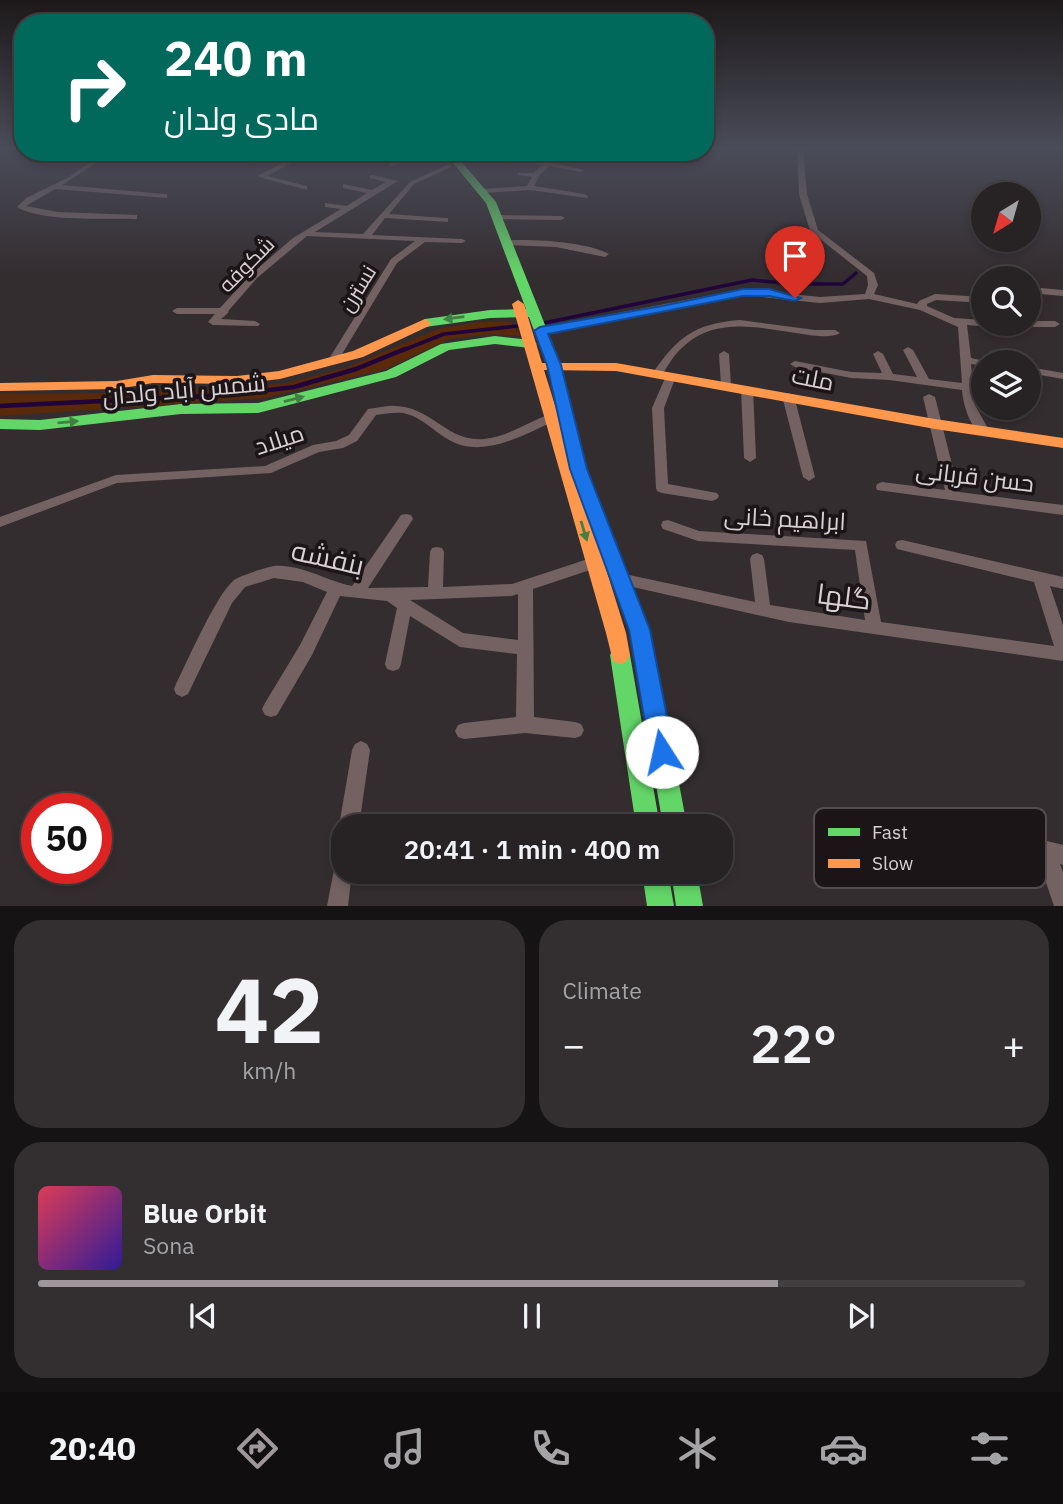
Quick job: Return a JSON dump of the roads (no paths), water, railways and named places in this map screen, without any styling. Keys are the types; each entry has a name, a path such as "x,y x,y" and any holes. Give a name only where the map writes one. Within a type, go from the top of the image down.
{"main road":[{"path":"473,191 480,202 528,314"},
{"path":"483,191 497,217 528,314 535,338 536,366 616,633 646,814"},
{"path":"0,387 117,385 153,379 237,380 280,375 358,354 418,324 489,314 528,314"},
{"path":"535,338 554,365 579,469 640,630 673,814"},
{"name":"شمس آباد ولدان","path":"0,424 40,425 181,409 258,408 391,374 446,347 535,338"},
{"name":"ملت","path":"536,366 616,367 935,424 1063,443"},
{"path":"657,884 661,905"},
{"path":"686,884 690,905"}],"street":[{"path":"46,191 21,207 25,210 66,214 134,217"},
{"path":"107,191 164,196"},
{"path":"366,236 405,191"},
{"path":"552,191 584,196"},
{"path":"803,191 814,231 871,275 873,285 869,296"},
{"name":"شکوفه","path":"255,324 214,323 254,276 306,234 372,192"},
{"path":"328,205 348,208"},
{"path":"66,214 75,208"},
{"path":"90,215 99,209"},
{"path":"383,216 445,220"},
{"path":"497,217 561,218"},
{"name":"شکوفه","path":"306,234 462,241"},
{"name":"نسترن","path":"332,362 394,261 421,241"},
{"path":"506,243 532,242 570,246 605,254"},
{"path":"1041,291 1063,293"},
{"path":"535,338 743,292 769,292 795,298 830,300 869,296 923,308 963,326 969,405 984,432"},
{"path":"923,308 922,303 925,300 971,299"},
{"path":"177,311 225,311"},
{"path":"712,496 662,488 658,408 664,375 683,341 727,321 762,324 800,332 835,333"},
{"path":"954,321 971,322"},
{"path":"1041,324 1055,324"},
{"path":"908,349 923,380"},
{"path":"724,354 726,385"},
{"path":"878,354 889,377"},
{"path":"965,360 971,361"},
{"path":"795,365 851,375 923,380 971,388"},
{"path":"1041,372 1063,376"},
{"path":"747,389 750,458"},
{"path":"788,396 809,477"},
{"path":"929,397 953,496"},
{"name":"میلاد","path":"0,522 116,479 267,470 317,448 340,445 353,438 372,412 404,410 422,417 443,435 463,442 484,443 551,418"},
{"name":"حسن قربانی","path":"882,487 1063,510"},
{"path":"356,593 406,519"},
{"name":"ابراهیم خانی","path":"668,525 698,536 861,545 874,626"},
{"path":"902,545 1063,583"},
{"path":"435,593 437,552"},
{"path":"757,559 763,610"},
{"name":"بنفشه","path":"183,689 227,598 240,583 274,572 305,576 336,589 391,596 512,590 594,563"},
{"path":"1040,578 1063,652"},
{"name":"گلها","path":"620,579 789,616 1063,652"},
{"path":"525,725 526,586"},
{"path":"271,709 306,650 336,589"},
{"path":"391,596 460,640 526,648"},
{"path":"393,664 405,605"},
{"path":"464,731 525,725 575,730"},
{"path":"351,814 361,750"},
{"path":"1054,853 1063,903"},
{"path":"337,905 340,884"}],"waterway":[{"path":"544,323 752,280 793,284 843,284 856,273"},
{"path":"401,351 444,334 518,326"},
{"path":"0,406 228,395 294,387 356,369 405,349"}]}
